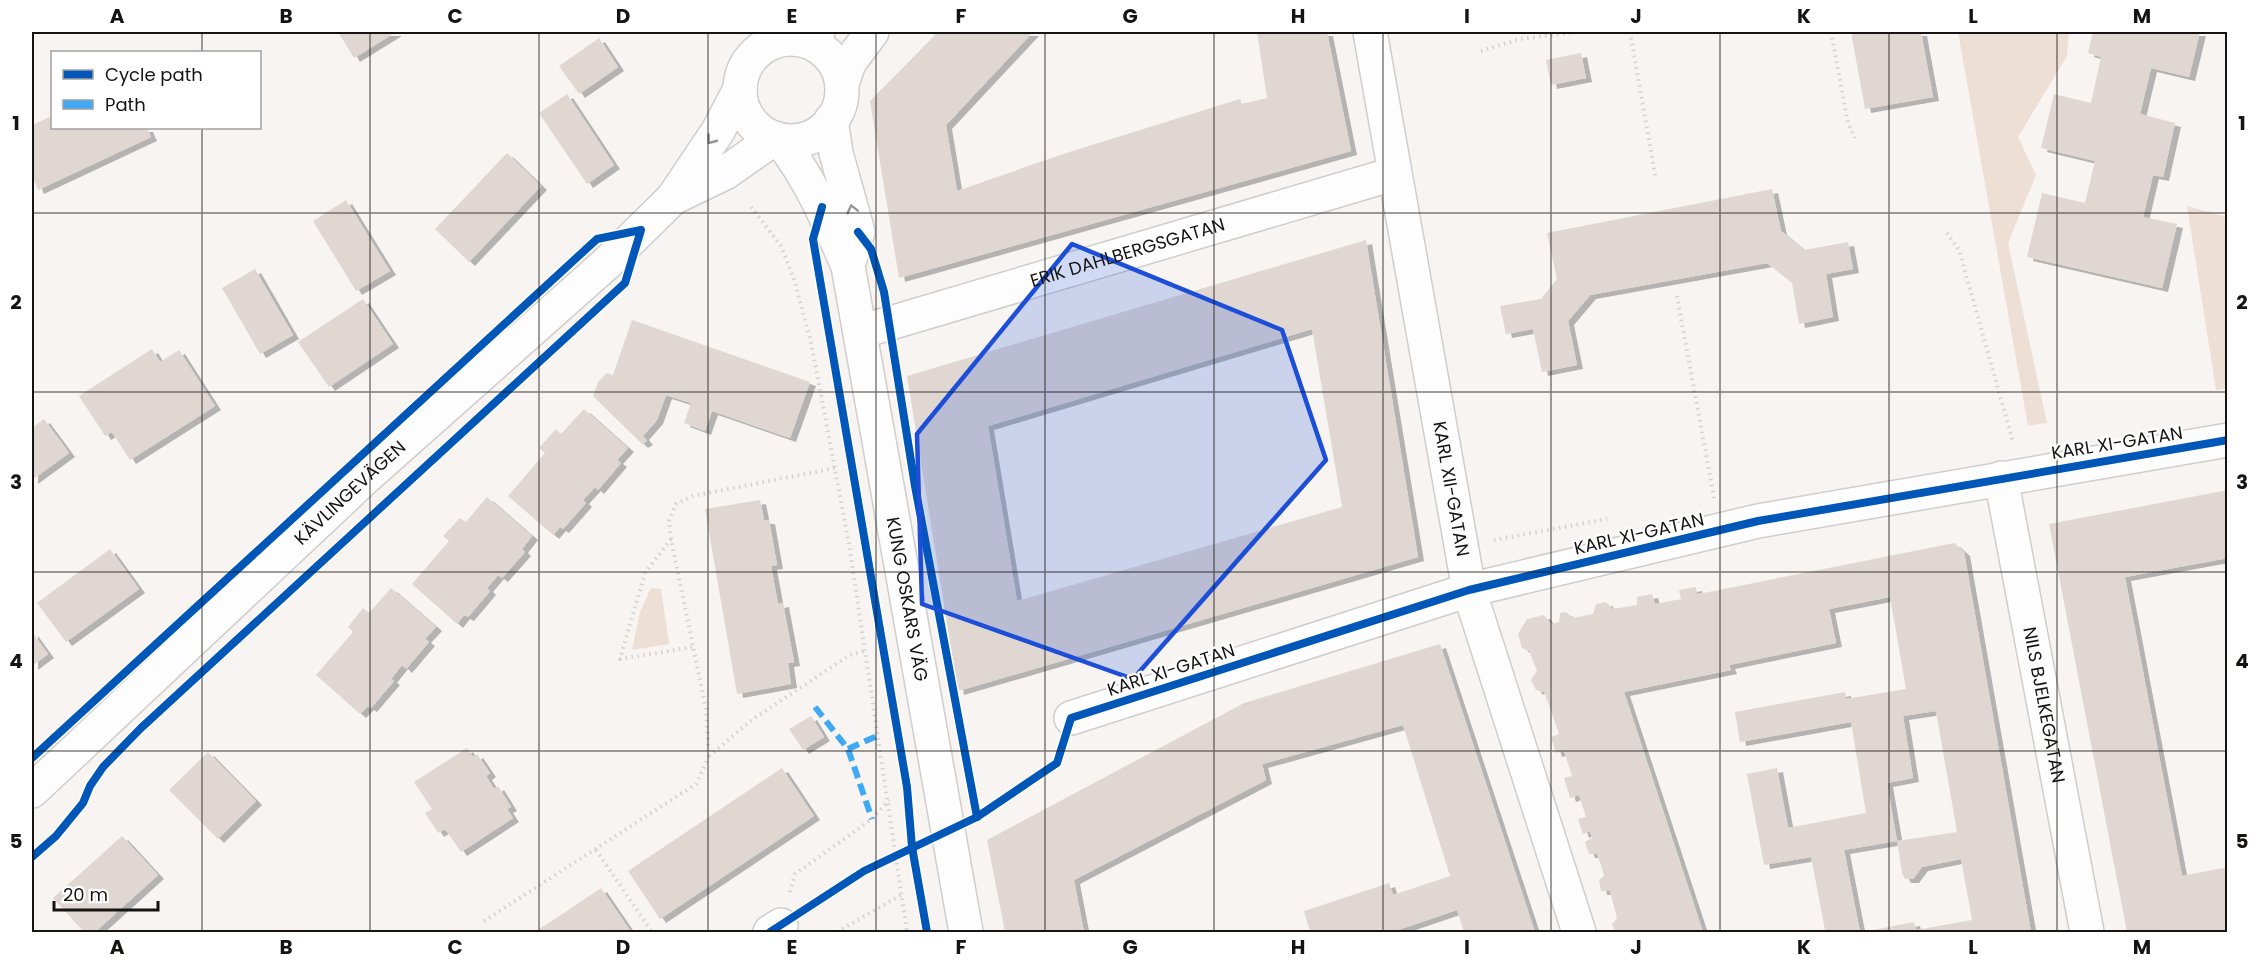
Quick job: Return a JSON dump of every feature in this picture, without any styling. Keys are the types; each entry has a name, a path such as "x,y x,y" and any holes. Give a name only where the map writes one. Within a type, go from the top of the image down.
{"street":[{"name":"KUNG OSKARS VÄG","path":"744,32 742,105 752,122 777,139 798,163 814,190 848,266 966,933"},
{"path":"842,84 849,63 872,32"},
{"name":"KARL XII-GATAN","path":"1370,32 1469,590 1579,933"},
{"path":"743,77 758,50 770,43 803,36 827,53 837,67 842,84"},
{"name":"KÄVLINGEVÄGEN","path":"32,791 365,478 607,263 673,198 718,131 743,77"},
{"name":"KUNG OSKARS VÄG","path":"842,84 840,104 831,120 836,153 858,232 848,266"},
{"path":"777,139 808,138 831,120"},
{"name":"KÄVLINGEVÄGEN","path":"673,198 725,173 777,139"},
{"name":"ERIK DAHLBERGSGATAN","path":"860,332 1394,174"},
{"name":"KARL XI-GATAN","path":"1071,718 1469,590 1758,521 2228,440"},
{"name":"NILS BJELKEGATAN","path":"2001,478 2087,933"}],"path":[{"path":"1481,51 1520,39 1576,32"},
{"path":"1630,32 1656,180"},
{"path":"1831,32 1848,123 1855,138"},
{"path":"751,207 781,246 794,279 811,342 866,651 908,933"},
{"path":"1947,233 1959,250 2013,443"},
{"path":"1677,296 1714,499"},
{"path":"709,756 706,709 671,539 669,521 676,504 693,496 835,468"},
{"path":"671,539 645,573 620,659 693,647"},
{"path":"484,921 696,784 709,756 753,719 850,655 866,651"},
{"path":"776,929 795,874 872,819 889,800"},
{"path":"596,850 652,933"},
{"path":"885,860 904,851"},
{"path":"837,933 901,895"}],"highlighted area":[{"path":"1072,244 1282,330 1326,460 1133,679 922,604 917,434"}],"shaded area":[{"path":"1958,32 2069,32 2067,56 2018,137 2036,175 2008,243 2047,423 2028,426"},
{"path":"2187,206 2227,217 2227,388 2216,390"},
{"path":"651,588 661,589 669,644 632,650 640,612"}],"building":[{"path":"338,32 396,32 354,58"},
{"path":"938,32 1033,32 946,125 957,191 1063,154 1240,99 1242,104 1267,98 1257,32 1327,32 1351,151 899,278 870,101"},
{"path":"1851,32 1921,32 1933,97 1865,109"},
{"path":"2093,32 2200,32 2189,77 2151,68 2140,114 2175,123 2163,177 2153,175 2143,217 2177,224 2162,288 2027,257 2042,193 2085,203 2095,161 2041,148 2054,94 2091,103 2101,57 2088,53"},
{"path":"599,38 618,67 579,94 559,66"},
{"path":"1581,53 1586,78 1551,85 1546,60"},
{"path":"567,94 614,165 587,184 539,113"},
{"path":"51,116 51,129 147,129 151,137 38,190 32,176 32,125"},
{"path":"507,153 541,186 469,262 435,229"},
{"path":"1772,189 1781,231 1804,250 1848,242 1853,269 1826,274 1833,317 1799,324 1792,283 1767,263 1590,295 1568,321 1577,365 1542,372 1533,329 1506,334 1500,306 1541,299 1557,279 1547,233"},
{"path":"346,200 390,271 356,291 313,221"},
{"path":"1366,240 1418,557 958,691 907,376","holes":["1312,329 1342,507 1017,601 988,426"]},
{"path":"255,269 293,335 260,354 222,288"},
{"path":"363,299 393,344 329,387 298,342"},
{"path":"632,320 810,382 790,438 712,411 705,431 684,423 691,403 666,395 657,420 643,436 647,441 642,444 593,396 598,382 607,373 613,375"},
{"path":"152,349 160,362 179,350 215,406 130,460 112,432 105,436 79,396"},
{"path":"584,409 628,448 617,460 621,463 598,490 595,487 583,500 586,503 563,529 560,527 553,535 508,496 545,453 539,448 556,429 561,434"},
{"path":"44,419 69,453 32,480 32,428"},
{"path":"2228,490 2228,558 2125,577 2182,876 2228,867 2228,931 2127,932 2049,524"},
{"path":"487,497 532,536 522,549 525,552 502,578 498,575 487,588 490,591 468,617 464,615 457,624 412,584 449,541 443,536 460,518 466,522"},
{"path":"760,500 764,520 769,520 777,565 771,566 778,604 783,603 794,662 788,663 791,684 737,694 705,509"},
{"path":"1954,543 1964,552 2031,932 1863,932 1914,922 1916,930 1972,920 1961,859 1922,867 1913,879 1905,879 1897,841 1844,850 1860,932 1816,932 1825,930 1811,857 1764,865 1747,774 1777,768 1788,828 1866,813 1851,722 1740,742 1735,712 1845,692 1846,699 1906,689 1890,597 1829,609 1836,643 1729,665 1731,670 1624,692 1703,932 1615,932 1612,924 1617,918 1610,891 1601,891 1599,880 1604,876 1601,865 1597,854 1589,854 1585,842 1592,838 1590,831 1583,834 1578,819 1586,817 1579,795 1570,798 1564,778 1572,776 1564,751 1556,753 1551,737 1559,734 1544,692 1536,690 1531,680 1537,671 1529,651 1522,648 1518,634 1527,619 1544,615 1551,624 1559,622 1560,613 1566,612 1573,618 1593,614 1596,604 1606,602 1613,609 1637,605 1637,597 1652,594 1655,604 1681,599 1679,590 1696,587 1697,594","holes":["1936,711 1957,832 1897,841 1887,783 1913,778 1903,716"]},
{"path":"110,549 139,589 66,642 37,603"},
{"path":"391,588 436,627 425,639 429,642 406,669 402,665 391,679 394,681 371,708 368,706 360,714 316,675 353,632 348,627 363,608 369,613"},
{"path":"32,632 48,654 32,666"},
{"path":"1440,644 1535,932 1464,932 1457,910 1392,932 1310,932 1304,911 1389,883 1393,895 1450,876 1403,725 1262,764 1266,780 1074,880 1084,932 1005,932 987,840 1244,703"},
{"path":"811,716 824,737 803,750 789,729"},
{"path":"467,748 473,757 477,754 490,773 486,776 494,789 498,786 511,807 507,809 513,818 461,852 445,829 438,833 425,813 432,809 414,782"},
{"path":"208,752 256,801 218,839 169,790"},
{"path":"782,768 814,816 660,919 628,871"},
{"path":"122,836 158,875 95,932 84,932 53,898"},
{"path":"601,888 631,932 534,932 558,917"}],"marked path":[{"path":"815,707 848,749 872,819"},
{"path":"848,749 879,735"}],"cycle path":[{"path":"822,207 813,239 907,787 912,847 927,932"},
{"path":"32,758 597,239 641,230 625,283 141,728 103,767 90,786 83,803 56,836 32,857"},
{"path":"858,232 871,249 884,292 915,486 977,817"},
{"path":"770,932 864,871 977,817 1057,763 1071,718 1469,590 1758,521 2228,440"}]}
